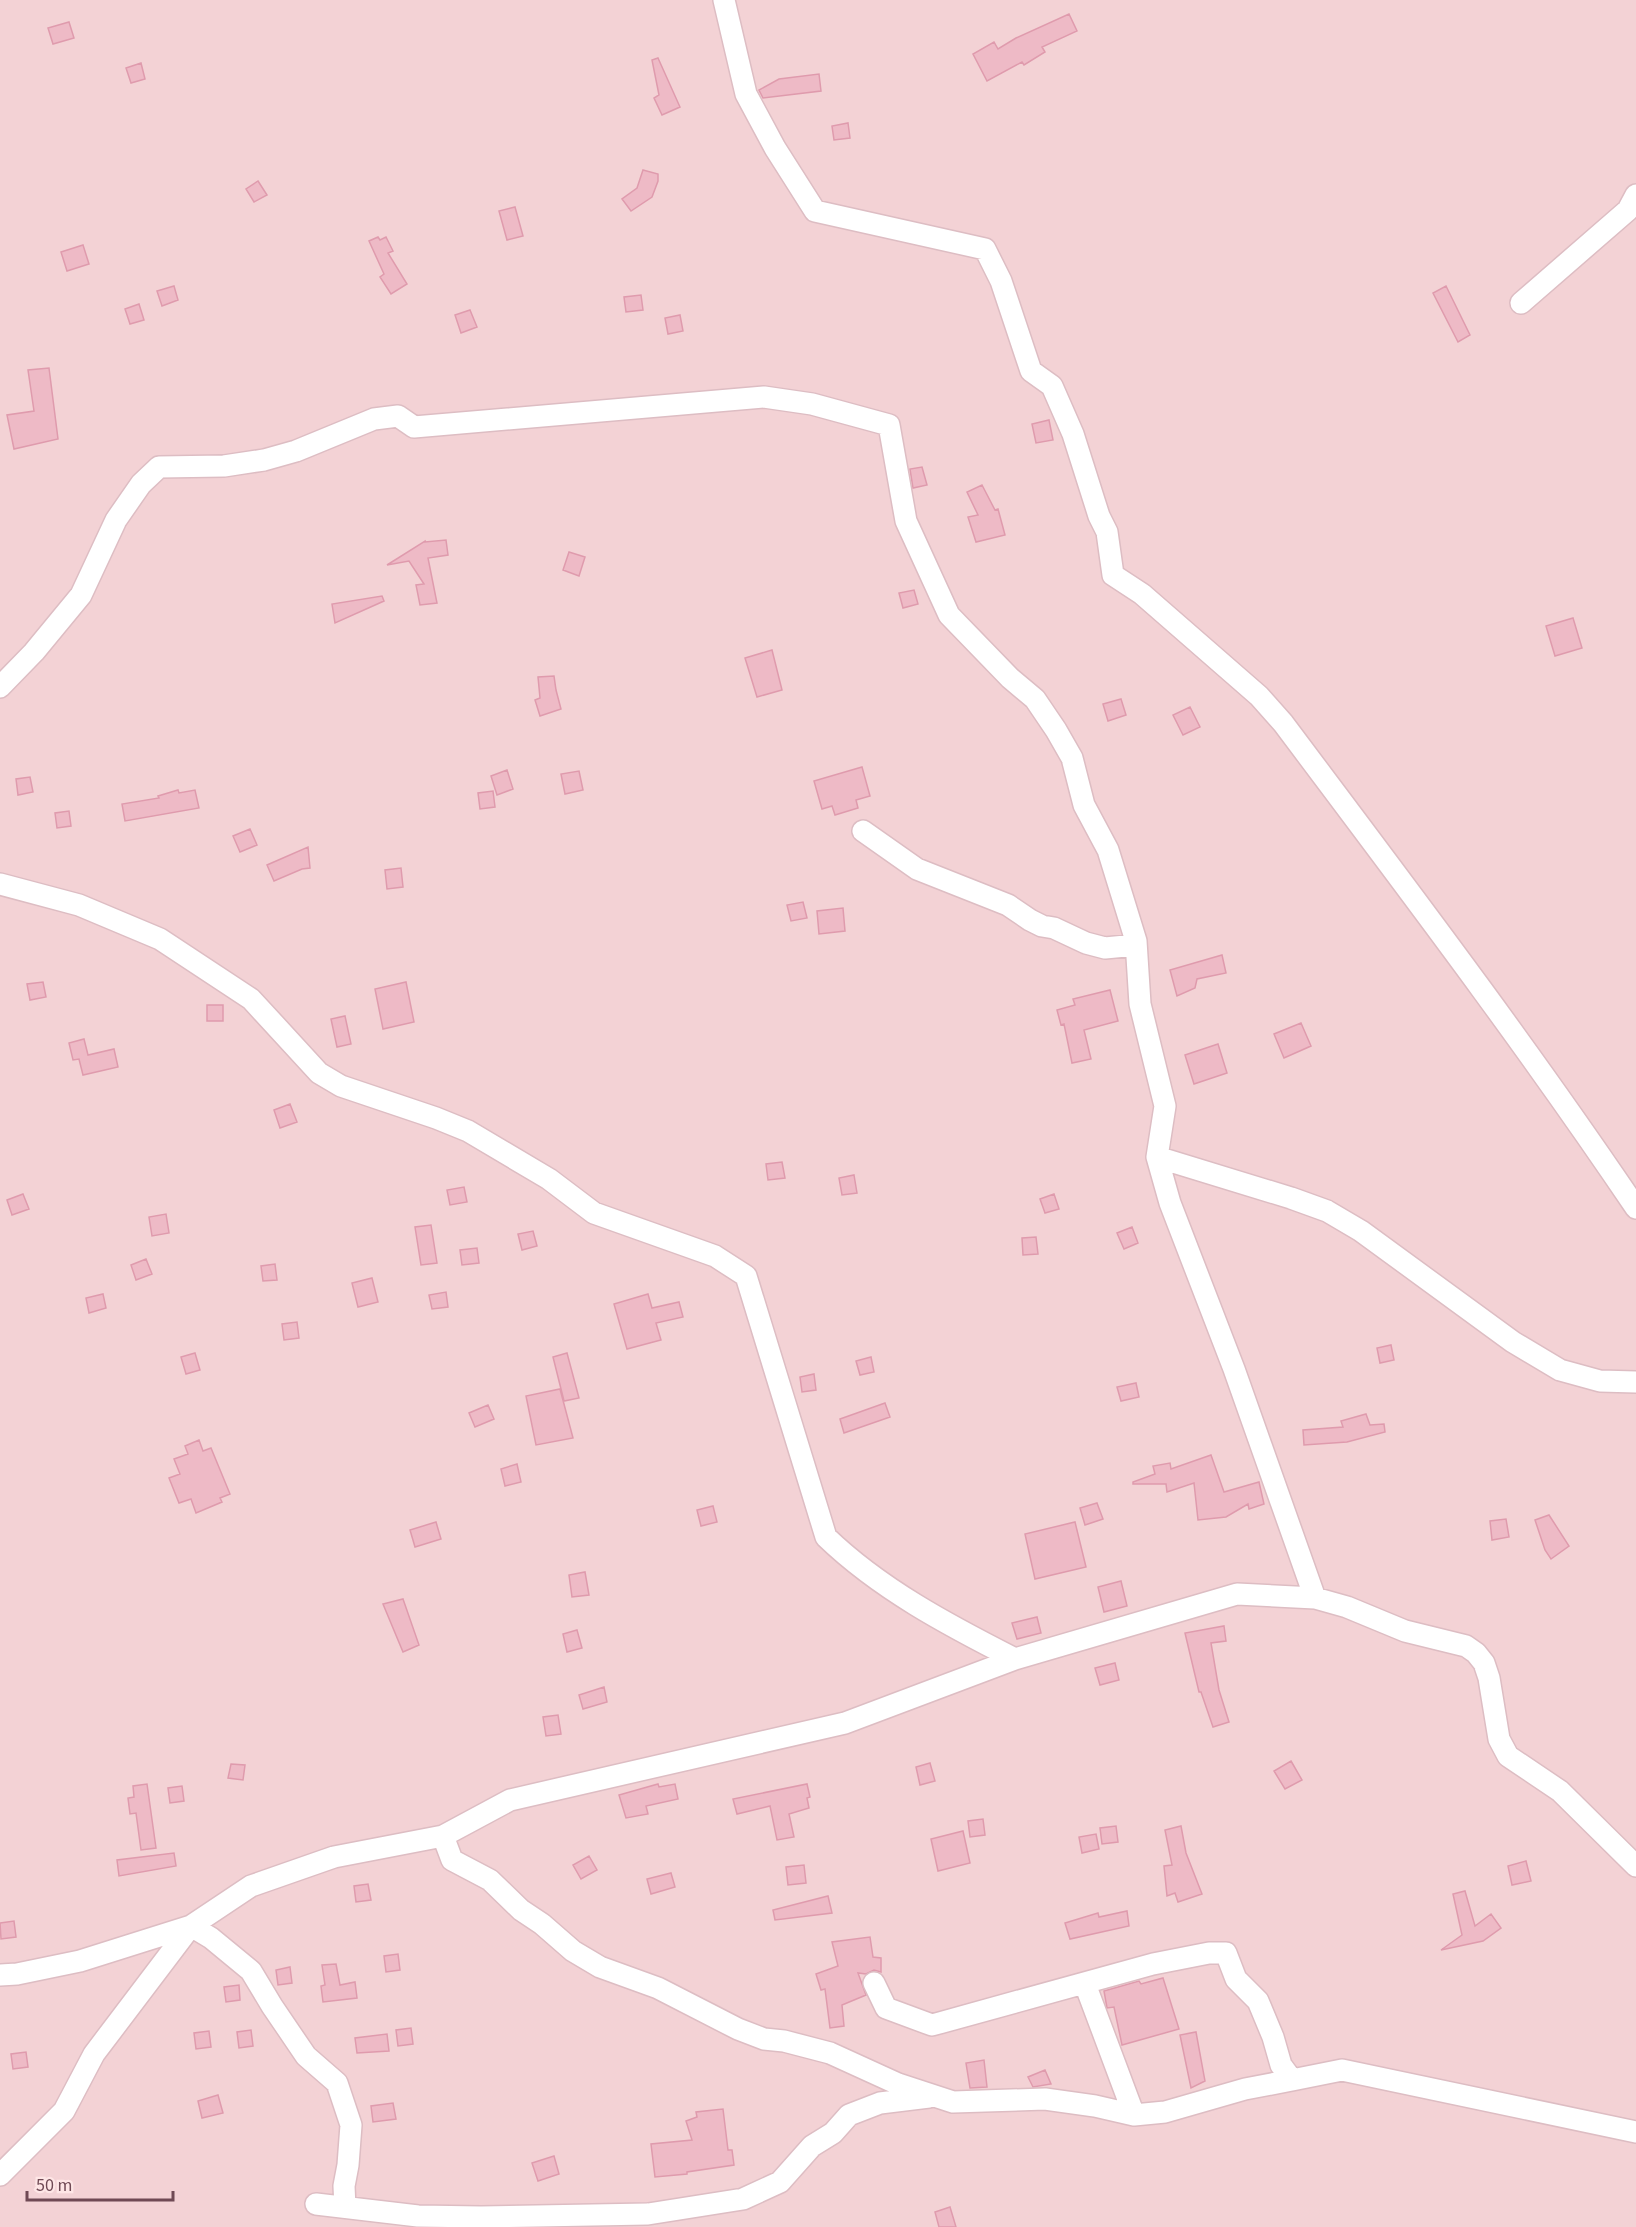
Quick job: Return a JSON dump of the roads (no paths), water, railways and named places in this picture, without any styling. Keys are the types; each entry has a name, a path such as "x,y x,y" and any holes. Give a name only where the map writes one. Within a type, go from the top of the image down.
{"street":[{"path":"724,0 746,94 775,148 815,211 985,249 1002,281 1031,371 1052,386 1072,434 1099,516 1107,532 1113,575 1142,594 1259,696 1283,723 1475,980 1636,1208"},
{"path":"1521,303 1628,210 1636,195"},
{"path":"0,687 34,652 81,595 116,520 141,484 159,467 224,466 264,460 296,451 374,419 398,416 414,427 764,397 812,404 889,425 906,521 949,615 1010,678 1035,699 1072,758 1084,805 1108,850 1136,945 1140,1004 1165,1106 1156,1157 1170,1203 1234,1369 1315,1598"},
{"path":"864,831 916,869 1008,905 1042,926 1054,928 1086,943 1105,948 1136,945"},
{"path":"0,884 80,905 160,939 251,999 319,1073 341,1086 468,1131 549,1179 594,1212 714,1256 746,1276 826,1537 852,1562 947,1624 1015,1659"},
{"path":"1156,1157 1327,1211 1370,1237 1513,1342 1560,1370 1600,1381 1636,1382"},
{"path":"0,1975 17,1974 80,1961 191,1926 251,1886 334,1857 443,1836 510,1800 845,1724 1015,1659 1237,1594 1315,1598 1347,1607 1405,1631 1466,1646 1484,1663 1500,1738 1508,1756 1560,1791 1636,1866"},
{"path":"443,1836 452,1860 490,1880 520,1910 542,1924 573,1951 600,1967 658,1989 738,2029 764,2039 783,2041 830,2053 898,2084 953,2102 1045,2099 1095,2106 1134,2115 1165,2112 1236,2091 1342,2070 1636,2134"},
{"path":"0,2175 64,2111 94,2054 191,1926"},
{"path":"191,1926 211,1938 251,1971 306,2056 337,2084 351,2126 344,2186 345,2207"},
{"path":"874,1983 886,2008 932,2025 1154,1964 1209,1953 1226,1953 1236,1979 1258,2001 1273,2037 1281,2065 1292,2080"},
{"path":"1085,1984 1134,2115"},
{"path":"316,2204 418,2216 636,2214 743,2199 780,2182 812,2146 833,2133 849,2115 879,2103 935,2096"}]}
